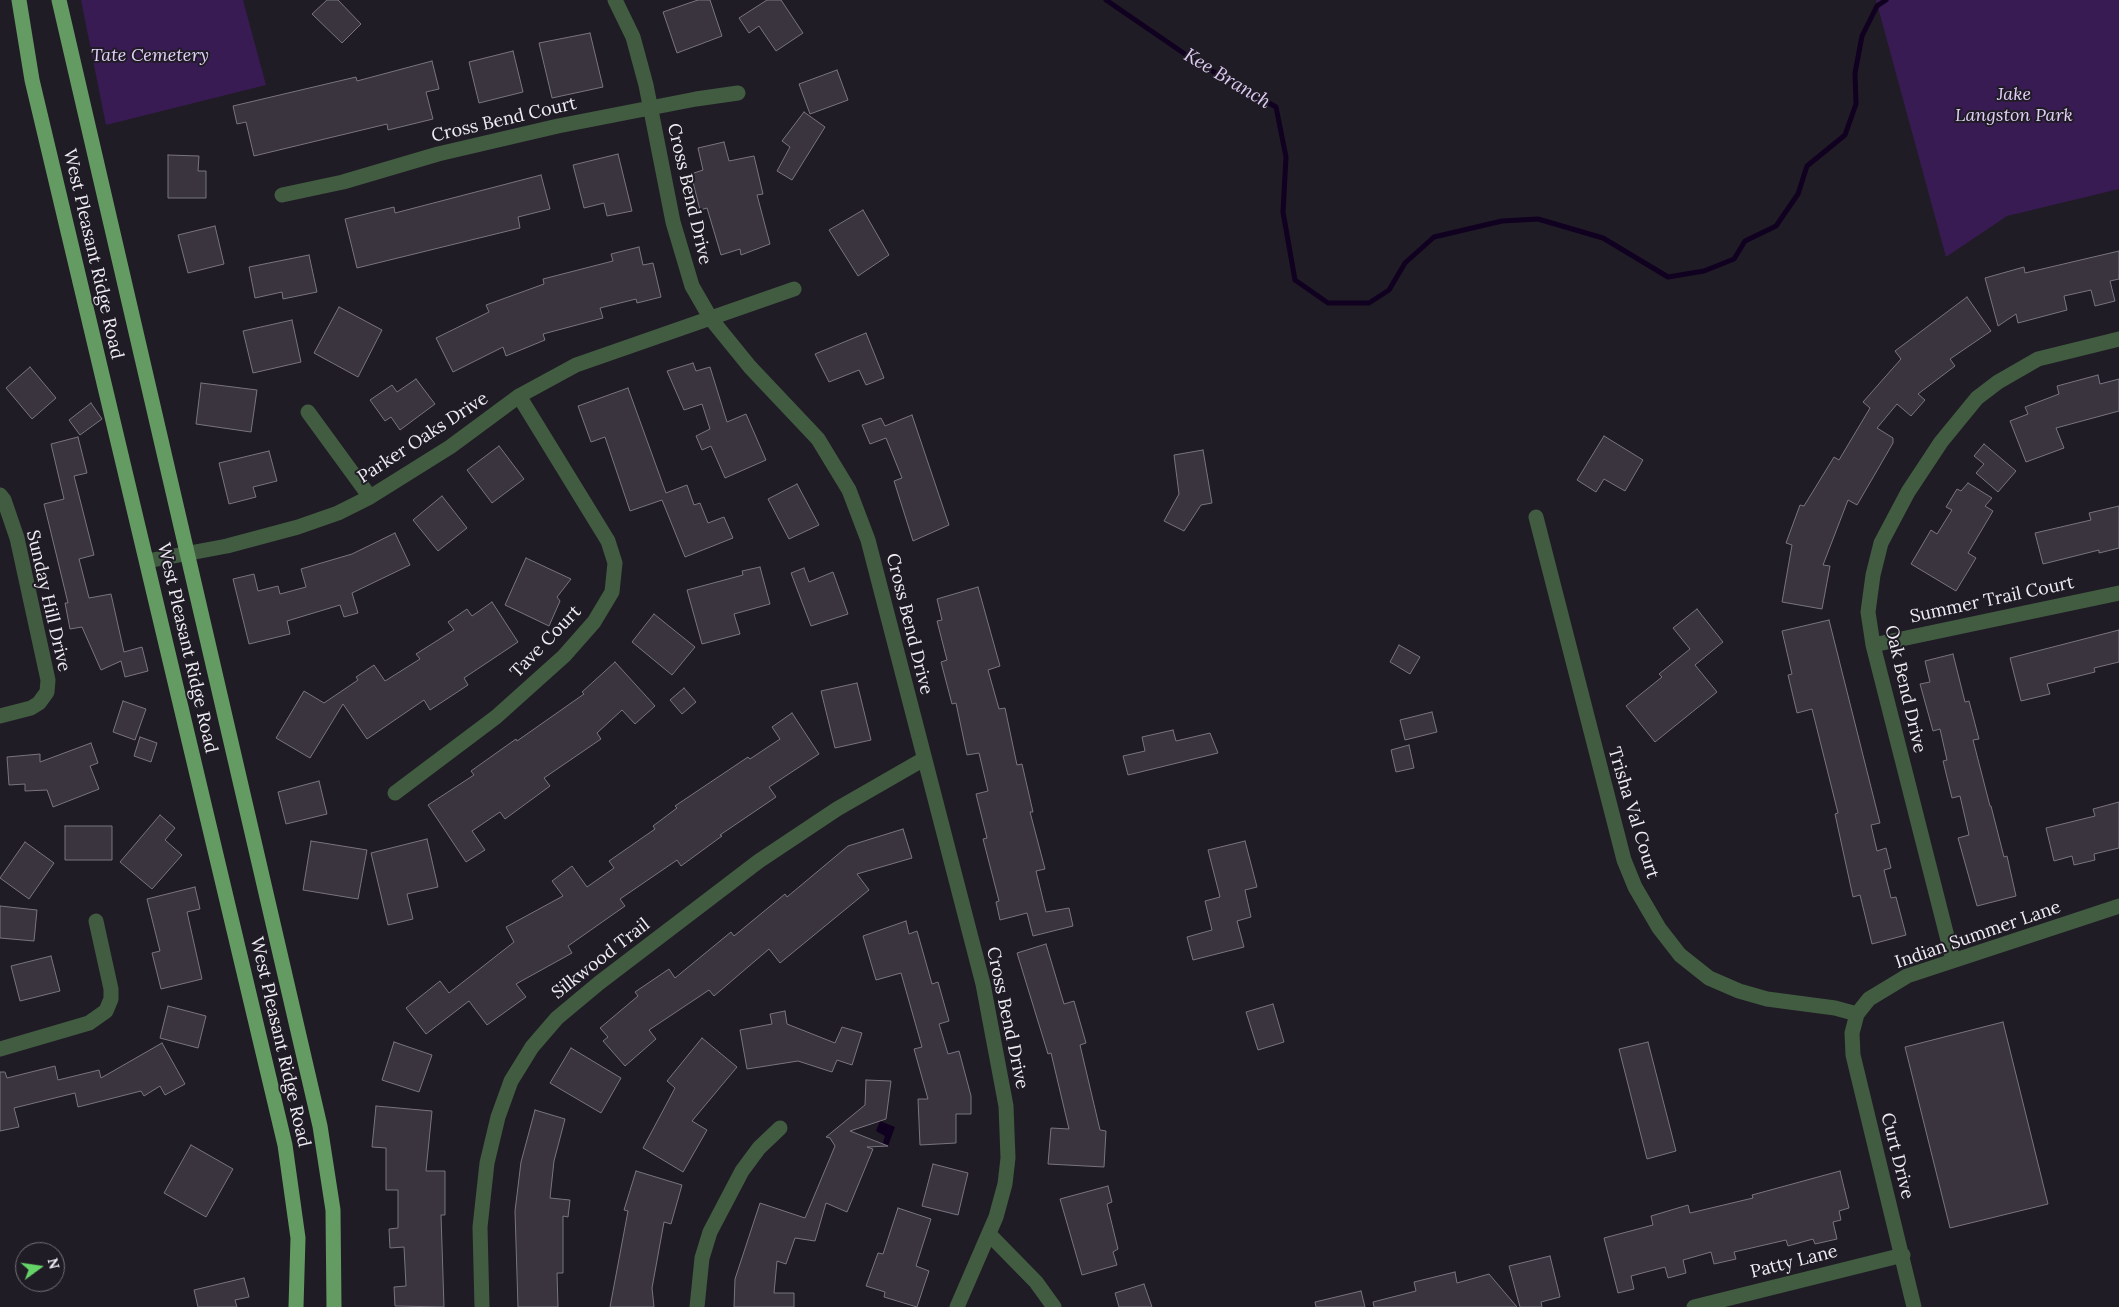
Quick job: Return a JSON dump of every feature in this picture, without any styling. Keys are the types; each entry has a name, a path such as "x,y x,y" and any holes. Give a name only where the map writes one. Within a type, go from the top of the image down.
{"main road":[{"name":"West Pleasant Ridge Road","path":"19,0 32,80 286,1145 298,1238 296,1307"},
{"name":"West Pleasant Ridge Road","path":"59,0 320,1126 333,1210 334,1307"}],"street":[{"name":"Cross Bend Drive","path":"616,0 633,37 646,85 676,231 692,286 711,319 750,367 818,439 849,490 868,540 983,984 1006,1106 1008,1158 1005,1184 989,1234 957,1307"},
{"name":"Cross Bend Court","path":"282,195 343,182 438,154 650,108 738,93"},
{"name":"Parker Oaks Drive","path":"147,561 187,554 298,527 338,513 370,497 450,447 519,396 576,365 794,289"},
{"name":"Oak Bend Drive","path":"1953,960 1873,645 1868,612 1873,575 1881,543 1908,492 1960,417 1978,398 1998,382 2038,359 2119,339"},
{"name":"Tave Court","path":"395,793 496,718 564,656 594,622 612,592 615,563 608,541 519,396"},
{"path":"308,412 370,497"},
{"name":"Sunday Hill Drive","path":"0,495 4,500 17,538 48,680 47,692 39,703 31,708 0,716"},
{"name":"Trisha Val Court","path":"1536,517 1624,860 1635,887 1659,928 1680,954 1709,978 1739,991 1768,999 1834,1008 1857,1014"},
{"name":"Summer Trail Court","path":"1873,645 2119,593"},
{"name":"Silkwood Trail","path":"482,1307 480,1227 487,1162 498,1117 508,1090 532,1047 557,1018 599,983 758,861 838,809 924,759"},
{"name":"Indian Summer Lane","path":"1857,1014 1870,999 1907,976 2119,906"},
{"path":"0,1049 89,1023 106,1011 111,999 111,989 96,921"},
{"name":"Curt Drive","path":"1857,1014 1852,1033 1852,1055 1903,1254 1914,1307"},
{"path":"698,1307 702,1258 710,1232 742,1171 759,1148 780,1128"},
{"path":"989,1234 1036,1282 1054,1307"},
{"name":"Patty Lane","path":"1694,1307 1903,1254"}],"green space":[{"name":"Tate Cemetery","path":"81,0 243,0 266,85 106,125"},
{"name":"Jake Langston Park","path":"1876,0 2119,0 2119,189 2007,216 1946,257"}],"shaded area":[{"path":"880,1121 895,1127 888,1146 883,1143 885,1136 876,1131"}],"building":[{"path":"327,0 338,0 361,24 342,43 312,14"},
{"path":"698,0 710,0 722,36 677,53 663,12"},
{"path":"767,0 781,0 803,33 776,51 759,26 749,33 739,18"},
{"path":"590,33 603,87 552,98 539,43"},
{"path":"513,51 523,92 479,103 469,62"},
{"path":"432,61 439,89 426,92 433,119 388,130 387,124 254,156 246,122 237,124 233,106 356,77 357,81"},
{"path":"837,70 848,100 810,114 799,84"},
{"path":"804,112 825,127 792,180 777,171 790,147 782,141"},
{"path":"724,142 729,161 754,156 763,194 757,195 770,244 741,255 740,249 721,255 707,208 700,210 691,174 703,170 698,148"},
{"path":"618,154 632,211 607,216 604,203 584,208 573,165"},
{"path":"168,155 199,156 198,171 206,171 206,198 168,198"},
{"path":"541,175 550,209 518,217 520,228 357,268 345,219 394,207 395,213"},
{"path":"863,210 889,255 858,276 829,230"},
{"path":"215,226 224,264 188,273 178,235"},
{"path":"639,247 643,265 653,263 661,297 637,303 636,299 600,308 603,318 543,334 545,340 506,356 503,347 453,372 436,338 489,312 486,305 544,284 543,279 613,261 611,254"},
{"path":"2119,251 2119,279 2110,281 2115,301 2095,306 2091,290 2064,296 2067,310 2018,323 2016,314 1998,326 1985,278 2024,267 2025,273"},
{"path":"309,255 317,292 283,299 282,292 255,298 249,267"},
{"path":"1967,297 1991,331 1950,359 1955,366 1918,394 1925,400 1911,416 1897,404 1877,428 1893,438 1893,443 1857,505 1848,500 1823,565 1830,566 1822,609 1782,602 1792,545 1786,543 1800,505 1804,506 1834,457 1839,460 1870,408 1863,402 1901,359 1895,351"},
{"path":"339,307 382,330 358,377 314,353"},
{"path":"292,320 301,362 253,373 243,331"},
{"path":"866,333 884,378 866,385 859,370 829,382 815,354"},
{"path":"693,363 696,371 710,367 727,422 746,414 766,460 725,478 711,446 702,450 696,436 710,429 702,404 684,410 667,371"},
{"path":"30,367 56,398 32,419 6,388"},
{"path":"2098,375 2100,384 2119,379 2119,411 2056,428 2064,448 2026,462 2010,421 2028,414 2025,407 2059,394 2057,386"},
{"path":"416,379 435,404 400,430 391,417 385,421 370,400 392,385 397,392"},
{"path":"201,383 257,390 251,432 196,424"},
{"path":"628,388 666,493 687,485 694,505 700,503 708,523 724,517 733,538 685,557 662,500 630,511 605,437 591,442 578,406"},
{"path":"91,403 102,419 80,435 69,420"},
{"path":"912,415 949,525 913,541 894,481 902,478 886,438 870,444 862,425 881,418 885,426"},
{"path":"1604,436 1643,460 1625,491 1604,479 1596,492 1577,480"},
{"path":"78,437 87,473 74,476 94,555 79,559 89,598 111,594 124,652 142,647 148,671 125,677 121,661 101,670 82,627 70,629 65,603 68,603 44,504 64,499 51,444"},
{"path":"1984,444 2016,471 1998,492 1976,473 1984,464 1974,456"},
{"path":"499,446 524,479 492,503 467,470"},
{"path":"1203,450 1212,503 1201,505 1184,531 1164,521 1179,494 1174,455"},
{"path":"269,451 277,481 253,487 256,497 229,504 219,463"},
{"path":"1968,483 1992,498 1985,506 1993,511 1968,553 1976,558 1956,591 1911,564 1931,530 1937,534 1952,510 1946,507 1957,489 1961,491"},
{"path":"797,484 819,525 789,539 768,499"},
{"path":"442,496 467,528 438,551 413,520"},
{"path":"2119,506 2119,548 2099,553 2099,550 2043,564 2035,533 2091,520 2089,513"},
{"path":"395,533 410,565 352,593 358,613 344,617 340,605 287,621 290,634 249,644 233,579 254,574 258,591 278,586 280,594 306,587 301,569 352,554"},
{"path":"526,558 571,579 557,597 560,601 549,626 505,605"},
{"path":"760,567 770,604 734,614 740,634 702,644 687,590 743,575 742,571"},
{"path":"804,568 809,582 833,572 848,614 811,626 791,573"},
{"path":"978,587 1000,666 988,670 999,709 1005,708 1017,765 1022,764 1033,812 1030,812 1045,869 1036,871 1046,912 1069,908 1073,926 1033,936 1027,913 1000,920 996,902 999,901 983,839 987,838 976,794 988,791 979,753 967,755 956,703 952,704 941,662 947,660 937,621 942,620 937,599"},
{"path":"492,602 518,642 464,678 468,685 430,710 424,700 367,739 343,704 310,758 276,738 304,691 324,703 358,680 356,677 374,665 385,681 420,659 416,654 454,630 448,622 467,609 472,616"},
{"path":"1697,609 1723,642 1695,665 1717,692 1655,742 1626,706 1662,677 1659,674 1690,649 1673,628"},
{"path":"654,614 695,647 672,675 632,642"},
{"path":"1829,620 1880,823 1871,825 1877,851 1886,848 1891,868 1884,870 1891,898 1896,897 1906,935 1872,944 1860,895 1853,897 1835,814 1838,813 1812,709 1797,713 1788,675 1792,674 1782,631"},
{"path":"2119,630 2119,662 2094,668 2095,672 2047,684 2050,694 2021,701 2010,658"},
{"path":"1399,645 1420,657 1410,674 1390,662"},
{"path":"1953,654 1965,702 1969,701 1979,739 1973,740 2004,857 2007,856 2016,896 1977,906 1958,838 1969,835 1960,796 1952,798 1943,761 1947,760 1940,729 1933,731 1920,684 1930,682 1925,661"},
{"path":"615,662 655,706 635,724 622,710 597,733 601,739 544,778 550,786 505,819 500,812 472,831 485,850 466,862 428,805 474,775 471,771 584,694 582,692"},
{"path":"857,683 871,740 835,748 821,691"},
{"path":"684,688 696,702 682,714 670,700"},
{"path":"123,701 146,709 135,740 113,732"},
{"path":"1432,712 1437,732 1405,740 1400,720"},
{"path":"792,713 819,754 769,787 776,797 720,835 722,836 681,866 677,860 620,899 625,906 568,946 572,953 516,984 526,997 487,1025 469,1001 426,1034 406,1008 440,981 449,993 514,942 506,927 563,896 552,881 572,866 587,887 614,868 609,861 655,829 653,826 677,808 675,806 748,757 750,759 780,739 772,727"},
{"path":"1173,730 1176,741 1210,733 1218,753 1128,775 1123,756 1145,751 1142,737"},
{"path":"140,737 157,743 151,762 134,756"},
{"path":"91,743 98,763 90,766 99,789 53,807 47,790 25,791 25,784 9,785 7,757 40,754 40,762"},
{"path":"1409,745 1414,768 1396,772 1391,750"},
{"path":"319,781 327,814 286,824 278,792"},
{"path":"2119,802 2119,848 2094,854 2095,860 2074,865 2072,856 2054,861 2046,828 2095,816 2093,809"},
{"path":"160,815 175,828 165,840 182,855 152,889 120,862"},
{"path":"65,826 112,826 112,860 65,860"},
{"path":"903,829 912,858 857,874 869,890 780,963 769,949 714,996 709,990 649,1030 656,1039 625,1066 603,1041 608,1037 600,1028 638,996 635,992 669,969 675,978 731,932 734,936 785,894 787,897 848,846"},
{"path":"427,839 438,887 407,894 413,919 388,925 371,853"},
{"path":"311,841 367,850 358,899 303,890"},
{"path":"1245,841 1257,887 1245,890 1251,917 1237,921 1244,947 1193,960 1187,937 1212,930 1205,901 1220,897 1208,850"},
{"path":"25,842 54,863 29,899 0,878"},
{"path":"195,887 200,909 187,912 202,979 161,989 152,953 160,951 147,899"},
{"path":"0,906 37,910 34,941 0,938"},
{"path":"906,921 909,934 917,931 932,984 938,982 949,1021 939,1024 948,1054 959,1051 971,1096 971,1114 956,1114 956,1143 920,1145 918,1099 928,1099 914,1049 922,1047 901,973 876,980 863,936"},
{"path":"1046,944 1064,1004 1074,1001 1086,1043 1080,1045 1100,1130 1106,1131 1104,1167 1048,1164 1051,1128 1069,1129 1051,1053 1048,1054 1017,953"},
{"path":"51,956 60,991 20,1001 11,966"},
{"path":"1273,1004 1284,1042 1258,1050 1246,1012"},
{"path":"168,1006 206,1016 198,1048 160,1038"},
{"path":"785,1011 787,1024 835,1043 842,1027 862,1033 852,1065 837,1060 832,1072 798,1061 747,1069 740,1030 772,1024 770,1014"},
{"path":"2003,1022 2048,1204 1950,1228 1905,1047"},
{"path":"702,1038 737,1067 692,1121 707,1130 683,1172 643,1148 675,1088 667,1081"},
{"path":"394,1042 432,1055 419,1092 382,1080"},
{"path":"1648,1042 1676,1151 1647,1159 1619,1049"},
{"path":"162,1043 185,1084 165,1095 160,1086 144,1096 141,1091 78,1107 75,1093 14,1108 19,1127 0,1131 0,1072 5,1072 7,1078 55,1066 58,1080 99,1070 101,1078"},
{"path":"571,1048 621,1078 601,1113 550,1083"},
{"path":"866,1080 891,1081 886,1119 850,1131 888,1146 867,1147 873,1149 847,1212 826,1203 815,1241 795,1238 786,1264 777,1261 774,1293 794,1293 794,1307 734,1307 735,1279 760,1203 805,1218 835,1146 830,1138 826,1137 865,1105"},
{"path":"376,1106 432,1111 426,1171 445,1171 445,1215 441,1215 444,1307 395,1306 394,1287 406,1286 404,1247 390,1248 389,1229 398,1228 398,1190 386,1190 386,1148 372,1147"},
{"path":"535,1110 565,1119 554,1161 550,1198 570,1200 568,1217 563,1216 563,1273 557,1273 558,1307 518,1307 515,1211 521,1162"},
{"path":"191,1145 233,1169 206,1217 164,1193"},
{"path":"933,1164 968,1173 958,1215 922,1206"},
{"path":"636,1171 682,1185 671,1224 664,1222 652,1288 654,1307 610,1307 628,1211 624,1210"},
{"path":"1840,1171 1849,1208 1839,1211 1841,1220 1833,1222 1837,1239 1815,1244 1813,1239 1788,1246 1786,1240 1734,1252 1736,1259 1714,1264 1711,1252 1683,1260 1686,1273 1668,1278 1665,1267 1631,1276 1634,1289 1618,1293 1604,1238 1653,1225 1651,1216 1688,1205 1690,1213 1753,1198 1752,1195"},
{"path":"1108,1186 1112,1202 1107,1204 1118,1249 1113,1252 1117,1265 1082,1275 1060,1199"},
{"path":"898,1208 931,1219 916,1266 929,1271 917,1307 884,1297 885,1292 866,1286 878,1253 883,1254"},
{"path":"1550,1256 1560,1297 1541,1302 1542,1307 1520,1307 1509,1266"},
{"path":"1455,1272 1457,1283 1489,1274 1517,1307 1374,1307 1373,1302 1416,1291 1414,1282"},
{"path":"244,1278 249,1297 235,1300 237,1307 198,1307 194,1290"},
{"path":"1144,1284 1152,1307 1119,1307 1115,1293"},
{"path":"1361,1291 1365,1307 1316,1307 1315,1302"}],"waterway":[{"name":"Kee Branch","path":"1106,0 1198,63 1276,107 1286,157 1283,212 1295,280 1328,303 1369,303 1389,290 1405,263 1434,237 1502,221 1538,219 1603,238 1668,277 1704,271 1734,259 1745,241 1776,226 1798,194 1807,166 1845,135 1856,104 1855,73 1862,36 1877,6 1886,0"}]}
